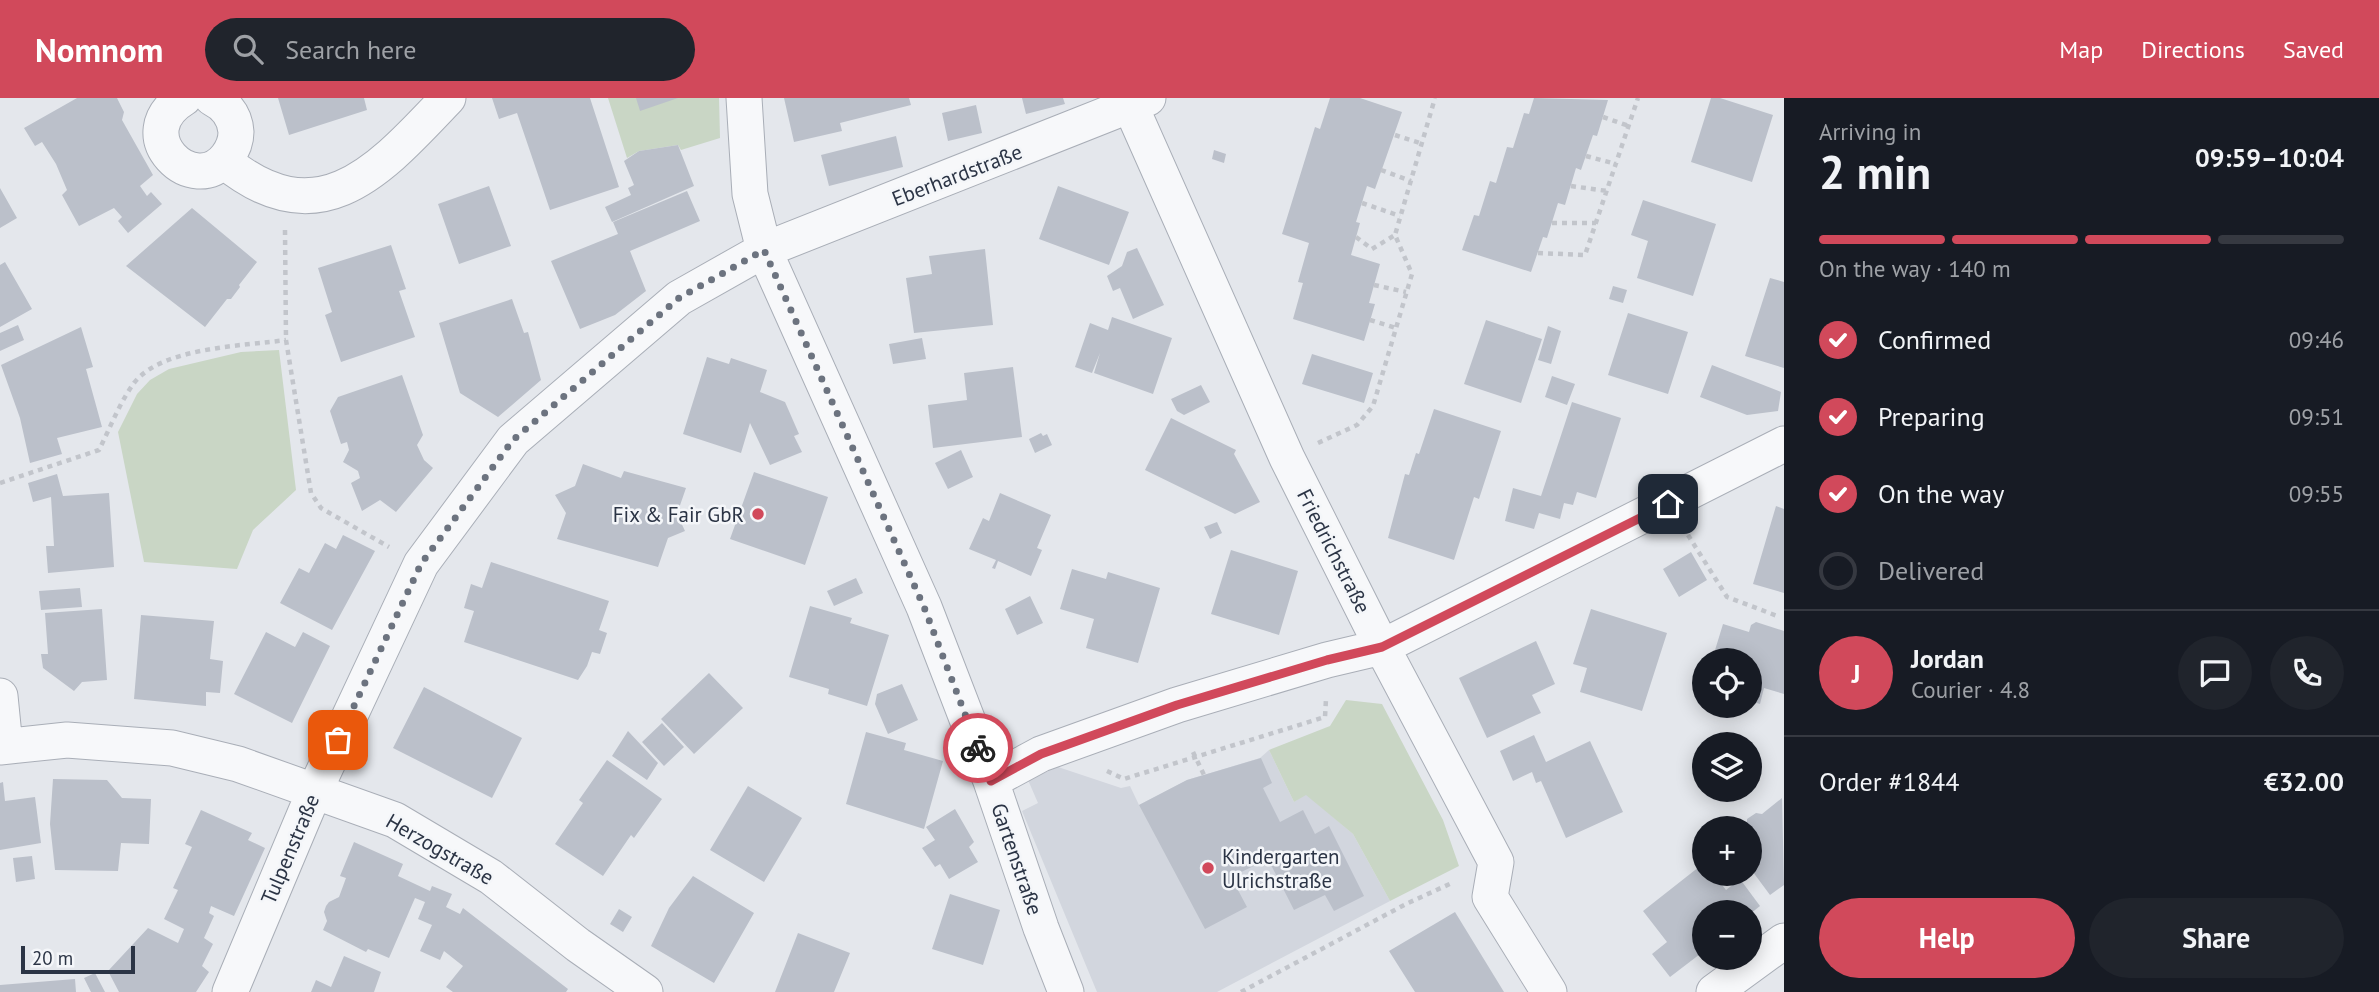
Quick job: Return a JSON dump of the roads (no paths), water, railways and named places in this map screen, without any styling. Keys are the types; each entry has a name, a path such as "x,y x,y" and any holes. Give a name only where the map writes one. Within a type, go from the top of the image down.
{"street":[{"path":"184,98 173,105 161,128 166,153 175,163 199,171 224,161 234,147 234,121 225,106 212,98"},
{"path":"224,161 239,174 285,194 316,194 342,190 371,174 396,153 448,98"},
{"name":"Gartenstraße","path":"744,98 750,194 764,250 924,607 991,781 1041,928 1066,992"},
{"name":"Eberhardstraße","path":"764,250 1135,101"},
{"name":"Friedrichstraße","path":"1135,101 1287,458 1382,647 1496,862 1490,897 1549,992"},
{"name":"Tulpenstraße","path":"230,992 315,790 421,564 513,440 679,298 764,250"},
{"path":"991,781 1041,754 1177,705 1327,660 1382,647 1784,444"},
{"path":"0,696 3,747"},
{"name":"Herzogstraße","path":"3,747 67,740 172,748 238,764 395,820 491,877 578,945 645,992"},
{"path":"1714,992 1784,941"}],"place":[{"name":"Fix & Fair GbR","path":"758,514"},
{"name":"Kindergarten Ulrichstraße","path":"1208,868"}]}
